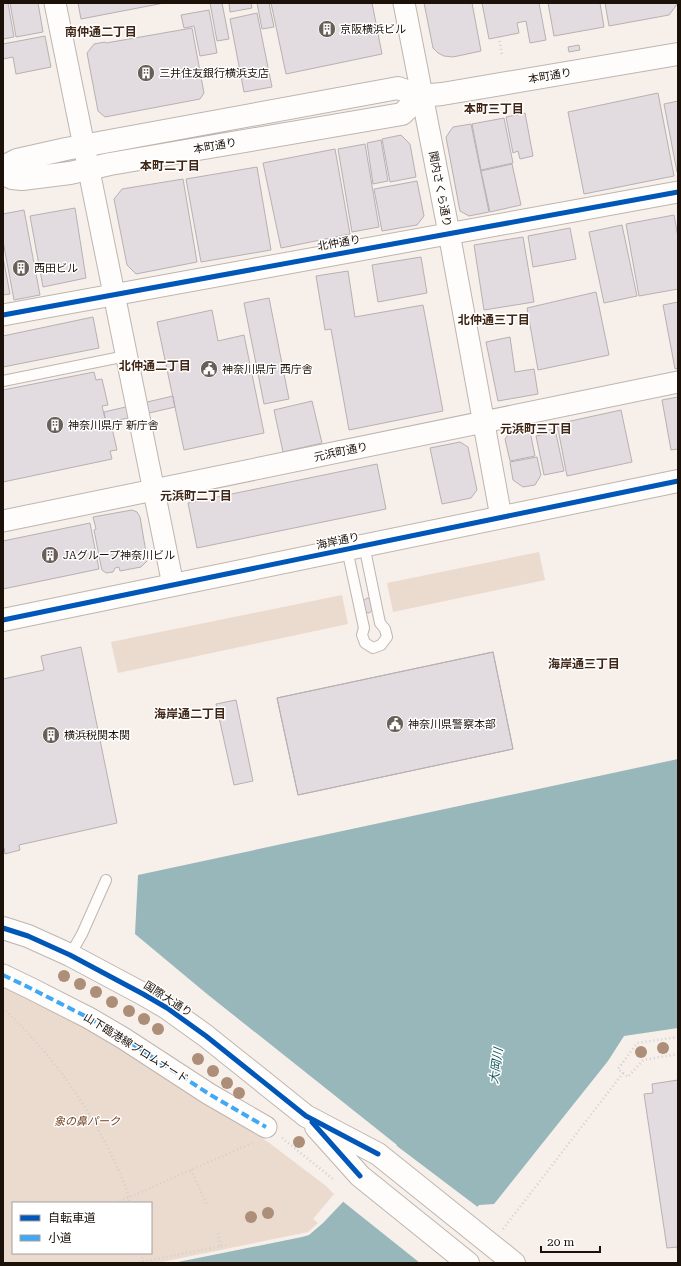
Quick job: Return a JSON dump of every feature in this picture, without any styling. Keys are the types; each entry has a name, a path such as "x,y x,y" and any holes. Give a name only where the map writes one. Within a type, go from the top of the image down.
{"main road":[{"name":"本町通り","path":"421,96 402,114 22,179 12,178 3,172 9,164 17,160 84,146 398,88 421,96 442,94 678,54"},
{"name":"海岸通り","path":"3,620 678,481"},
{"name":"国際大通り","path":"3,928 28,936 70,955 167,1008 206,1036 306,1116 360,1176 463,1259"},
{"name":"国際大通り","path":"306,1116 378,1154 514,1263"}],"street":[{"path":"55,3 173,585"},
{"name":"関内さくら通り","path":"404,3 501,517"},
{"name":"北仲通り","path":"3,315 678,192"},
{"name":"元浜町通り","path":"3,520 678,382"},
{"name":"山下臨港線プロムナード","path":"3,975 63,1005 123,1038 209,1094 261,1134"}],"lane":[{"path":"3,381 126,356"},
{"path":"356,547 380,623 385,629 387,637 381,645 373,648 365,644 362,635 364,628 356,547"},
{"path":"70,955 82,934 106,880"}],"path":[{"path":"500,37 502,55"},
{"path":"3,1008 22,1025 72,1086 95,1122 117,1166 127,1190 130,1202"},
{"path":"678,1037 638,1043 618,1069 628,1077 643,1060 678,1054"},
{"path":"501,1231 623,1073"},
{"path":"118,1202 191,1170 261,1134 336,1182"},
{"path":"191,1170 207,1205"},
{"path":"218,1233 220,1246"},
{"path":"134,1263 227,1245"},
{"path":"141,1254 143,1262"}],"green space":[{"path":"539,552 545,580 393,612 387,583"},
{"path":"342,595 348,624 118,673 111,642"},
{"name":"象の鼻パーク","path":"3,983 145,1060 268,1142 326,1186 334,1194 313,1219 318,1223 308,1232 157,1263 3,1263"}],"water":[{"name":"大岡川","path":"678,759 678,1028 624,1036 608,1061 494,1204 479,1205 429,1263 173,1263 309,1235 323,1223 397,1145 207,994 135,934 138,875"}],"pier":[{"path":"389,1140 479,1208 432,1263 420,1263 341,1200 394,1145"}],"building":[{"path":"3,3 8,3 14,37 3,39"},
{"path":"10,3 38,3 43,32 16,37"},
{"path":"78,3 164,3 81,19"},
{"path":"210,3 222,3 229,39 217,41"},
{"path":"229,3 251,3 252,8 230,12"},
{"path":"257,3 269,3 274,27 262,29"},
{"name":"京阪横浜ビル","path":"271,3 372,3 382,54 286,74"},
{"path":"424,3 472,3 481,51 453,57 444,56 438,53 433,48"},
{"path":"482,3 539,3 546,40 530,43 526,21 517,23 519,33 489,39"},
{"path":"548,3 600,3 604,27 554,36"},
{"path":"605,3 678,3 669,15 609,26"},
{"path":"209,10 217,53 200,56 194,26 184,28 181,15"},
{"path":"257,13 272,87 244,92 230,19"},
{"name":"三井住友銀行横浜支店","path":"192,28 204,93 200,99 105,117 98,111 87,53 94,44"},
{"path":"45,36 51,67 16,74 13,57 3,59 3,44"},
{"path":"579,45 580,50 569,52 568,47"},
{"path":"658,93 674,176 584,194 568,112"},
{"path":"678,101 678,172 677,172 664,104"},
{"path":"525,113 533,156 520,159 518,151 513,153 506,117"},
{"path":"504,118 513,163 481,170 472,124"},
{"path":"471,124 489,212 469,216 460,211 446,137 453,127"},
{"path":"401,135 410,144 416,177 390,182 382,139"},
{"path":"381,140 388,181 373,184 367,143"},
{"path":"365,144 379,227 352,232 338,149"},
{"path":"335,149 350,234 281,248 263,163"},
{"path":"512,164 521,205 490,212 481,171"},
{"path":"257,167 271,250 201,262 186,179"},
{"path":"183,179 197,262 136,274 127,265 114,199 122,189"},
{"path":"417,181 424,216 417,225 382,231 374,189"},
{"path":"75,208 86,278 43,287 30,216"},
{"name":"西田ビル","path":"24,210 40,295 14,300 3,241 3,214"},
{"path":"674,215 678,237 678,289 639,296 626,224"},
{"path":"622,225 637,296 604,303 589,232"},
{"path":"570,228 576,259 533,267 528,236"},
{"path":"523,237 534,302 484,310 474,245"},
{"path":"3,257 10,294 3,295"},
{"path":"421,257 427,293 378,302 372,265"},
{"path":"348,271 355,317 423,305 443,411 349,430 331,329 325,330 316,276"},
{"path":"596,292 609,355 538,370 527,308"},
{"path":"269,298 289,399 264,404 244,303"},
{"path":"678,302 678,368 675,369 663,305"},
{"name":"神奈川県庁 西庁舎","path":"212,310 218,341 244,335 264,433 184,450 157,322"},
{"path":"93,317 99,348 3,367 3,336"},
{"path":"510,337 515,372 534,369 538,394 498,401 486,342"},
{"name":"神奈川県庁 新庁舎","path":"94,372 96,380 102,379 108,405 102,406 107,429 112,428 117,450 110,451 112,459 3,482 3,390"},
{"path":"173,396 175,407 106,423 104,412"},
{"path":"678,397 678,449 671,450 662,400"},
{"path":"312,401 322,443 283,452 274,410"},
{"path":"621,410 632,462 567,476 557,424"},
{"path":"529,426 535,456 510,461 505,439 512,430"},
{"path":"555,429 564,471 544,475 536,436 550,433 549,430"},
{"path":"460,442 468,447 477,490 471,498 442,504 430,448"},
{"path":"537,457 541,475 535,485 523,487 513,480 510,462"},
{"path":"377,464 386,509 197,548 188,503"},
{"path":"132,510 137,512 140,517 147,561 141,567 120,571 119,567 115,568 113,572 106,573 102,570 101,566 93,517"},
{"name":"JAグループ神奈川ビル","path":"90,523 99,569 3,589 3,541"},
{"path":"367,598 371,599 373,610 369,613 365,612 363,601"},
{"name":"横浜税関本関","path":"81,647 117,823 19,845 20,850 5,854 3,848 3,679 44,670 41,656"},
{"name":"神奈川県警察本部","path":"493,652 513,749 298,795 277,698"},
{"name":"神奈川県警察本部","path":"493,652 513,749 298,795 277,698"},
{"path":"236,700 253,781 234,785 216,704"},
{"path":"678,1080 678,1255 677,1247 667,1248 644,1094 653,1093 652,1084"}],"marked path":[{"path":"3,975 89,1018 123,1038 209,1094 266,1127"}],"cycle path":[{"path":"3,315 678,192"},
{"path":"3,620 678,481"},
{"path":"3,928 28,936 70,955 167,1008 206,1036 306,1116 378,1154"},
{"path":"312,1122 360,1176"}],"place":[{"name":"京阪横浜ビル","path":"327,29"},
{"name":"三井住友銀行横浜支店","path":"146,73"},
{"name":"西田ビル","path":"21,268"},
{"name":"神奈川県庁 西庁舎","path":"209,369"},
{"name":"神奈川県庁 新庁舎","path":"55,425"},
{"name":"JAグループ神奈川ビル","path":"50,555"},
{"name":"神奈川県警察本部","path":"395,724"},
{"name":"横浜税関本関","path":"51,735"}],"district":[{"name":"南仲通二丁目","path":"101,32"},
{"name":"本町三丁目","path":"494,109"},
{"name":"本町二丁目","path":"170,166"},
{"name":"北仲通三丁目","path":"494,320"},
{"name":"北仲通二丁目","path":"155,366"},
{"name":"元浜町三丁目","path":"536,429"},
{"name":"元浜町二丁目","path":"196,496"},
{"name":"海岸通三丁目","path":"584,664"},
{"name":"海岸通二丁目","path":"190,714"}]}
